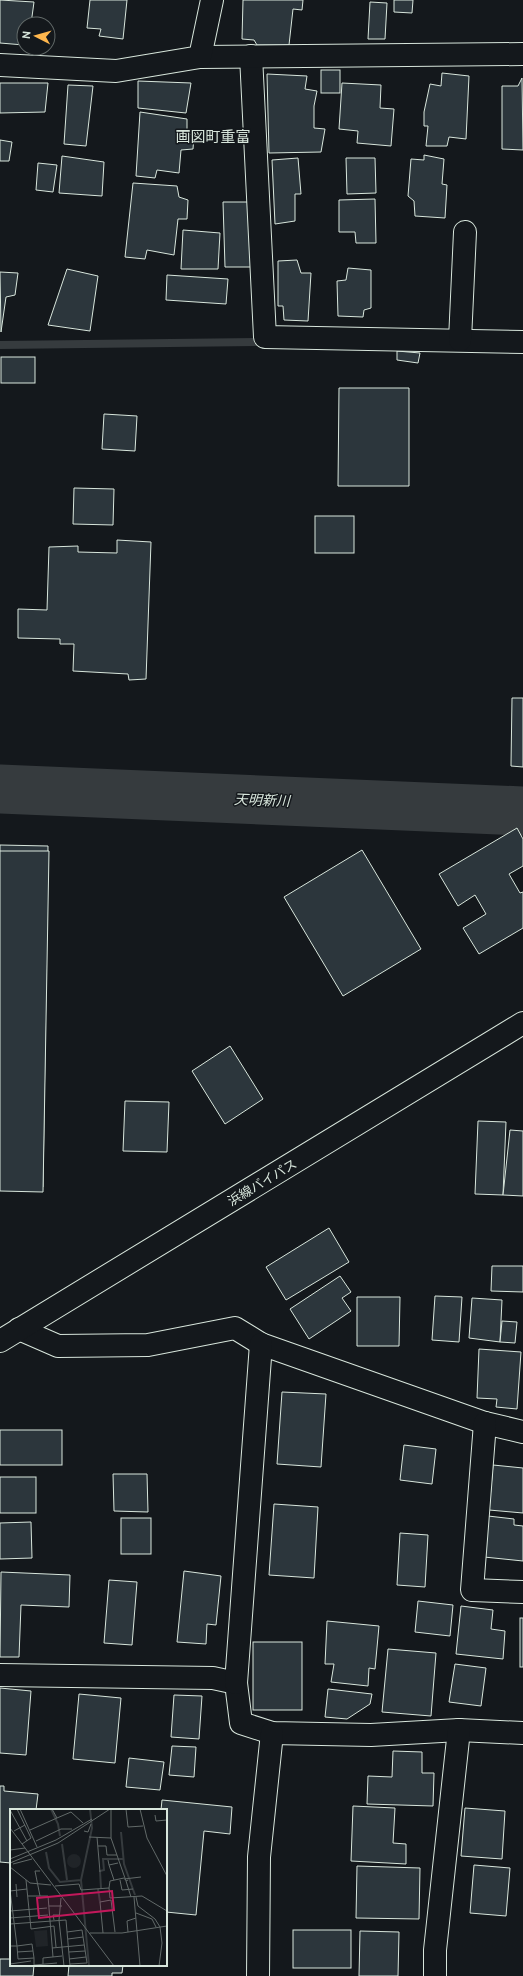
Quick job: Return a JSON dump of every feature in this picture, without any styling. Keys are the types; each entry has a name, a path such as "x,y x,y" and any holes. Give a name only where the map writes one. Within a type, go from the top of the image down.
{"main road":[{"path":"200,57 212,0"},
{"path":"0,66 116,71 200,57 523,54"},
{"path":"251,56 264,337 523,342"},
{"path":"460,340 465,232"},
{"name":"浜線バイパス","path":"0,1341 523,1023"},
{"path":"19,1329 58,1346 148,1344 235,1328 261,1344 485,1423 523,1432"},
{"path":"261,1344 236,1683 240,1722 272,1733 371,1736 459,1730 523,1733"},
{"path":"485,1423 472,1590 523,1592"},
{"path":"0,1675 213,1678 236,1683"},
{"path":"435,1976 435,1950 459,1730"},
{"path":"258,1976 259,1857 272,1733"}],"building":[{"path":"0,0 34,2 32,16 16,16 16,44 0,43"},
{"path":"90,0 127,0 123,39 99,36 101,29 87,28"},
{"path":"243,0 303,0 302,10 293,9 289,45 257,45 254,40 242,39"},
{"path":"394,0 413,0 412,13 394,12"},
{"path":"370,2 387,3 385,39 368,39"},
{"path":"321,70 340,70 340,93 321,93"},
{"path":"442,73 469,76 466,139 449,137 447,146 426,146 428,126 424,126 424,112 430,84 441,86"},
{"path":"267,74 307,76 305,89 317,91 314,106 314,128 325,129 321,152 269,153"},
{"path":"522,78 523,150 502,149 502,86 518,86"},
{"path":"138,81 191,83 186,113 138,108"},
{"path":"0,83 48,83 45,112 0,113"},
{"path":"342,83 381,85 380,108 394,109 391,146 357,143 358,131 339,129"},
{"path":"68,85 93,86 86,146 64,144"},
{"path":"140,112 187,119 187,134 194,135 193,149 181,150 179,173 157,170 155,178 136,176"},
{"path":"0,140 12,142 9,161 0,161"},
{"path":"424,155 444,159 442,184 447,185 445,218 415,216 414,201 408,196 411,159 424,160"},
{"path":"62,156 104,162 102,196 59,193"},
{"path":"298,158 301,194 295,194 295,221 275,224 272,160"},
{"path":"346,158 375,158 376,193 347,194"},
{"path":"38,163 57,165 53,192 36,190"},
{"path":"133,183 177,186 179,197 188,200 187,219 178,219 174,255 147,250 145,259 125,257"},
{"path":"375,199 376,243 356,243 355,232 339,232 339,200"},
{"path":"223,202 253,202 251,267 225,267"},
{"path":"183,230 220,233 218,269 181,269"},
{"path":"297,260 301,273 311,273 308,321 284,320 283,306 278,306 278,261"},
{"path":"348,268 371,270 371,308 364,310 363,317 338,316 337,281 346,280"},
{"path":"67,269 98,276 90,331 48,325"},
{"path":"0,272 18,273 15,295 6,297 1,332"},
{"path":"167,275 228,279 226,304 166,300"},
{"path":"397,351 420,353 418,363 397,360"},
{"path":"1,357 35,357 35,383 1,383"},
{"path":"339,388 409,388 409,486 338,486"},
{"path":"104,414 137,416 135,451 102,449"},
{"path":"74,488 114,489 113,525 73,524"},
{"path":"315,516 354,516 354,553 315,553"},
{"path":"117,540 151,542 146,679 129,680 128,674 73,671 74,644 60,644 60,639 18,638 18,609 47,610 49,547 78,546 78,552 117,553"},
{"path":"512,698 523,698 523,767 511,766"},
{"path":"517,828 523,839 523,866 509,874 520,893 523,892 523,928 479,954 463,928 486,914 475,895 458,906 439,874"},
{"path":"0,845 48,846 43,1187 0,1186"},
{"path":"362,850 421,949 343,996 284,897"},
{"path":"0,851 49,851 43,1192 0,1191"},
{"path":"230,1046 263,1099 225,1124 192,1071"},
{"path":"125,1101 169,1102 167,1152 123,1151"},
{"path":"478,1121 506,1122 503,1195 475,1194"},
{"path":"510,1130 523,1131 523,1196 503,1195"},
{"path":"329,1228 349,1262 286,1300 266,1267"},
{"path":"492,1266 523,1266 523,1292 491,1291"},
{"path":"340,1276 351,1292 342,1298 351,1311 309,1339 290,1309"},
{"path":"435,1296 462,1297 459,1342 432,1340"},
{"path":"357,1297 400,1297 399,1346 357,1346"},
{"path":"472,1298 502,1300 500,1342 469,1338"},
{"path":"502,1321 517,1322 515,1343 500,1342"},
{"path":"479,1349 521,1352 517,1409 496,1407 497,1399 477,1398"},
{"path":"282,1392 326,1394 321,1467 277,1464"},
{"path":"0,1430 62,1430 62,1465 0,1465"},
{"path":"404,1445 436,1449 432,1484 400,1480"},
{"path":"493,1465 523,1468 523,1513 489,1510"},
{"path":"113,1474 147,1474 148,1512 114,1511"},
{"path":"0,1477 36,1477 36,1513 0,1513"},
{"path":"274,1504 318,1507 314,1578 269,1575"},
{"path":"488,1516 514,1519 514,1525 523,1526 523,1561 484,1557"},
{"path":"121,1518 151,1518 151,1554 121,1554"},
{"path":"31,1522 32,1558 0,1559 0,1523"},
{"path":"400,1533 428,1535 425,1587 397,1585"},
{"path":"184,1571 221,1576 216,1625 207,1624 206,1644 177,1642"},
{"path":"1,1572 70,1575 69,1607 21,1605 19,1657 0,1657"},
{"path":"109,1580 137,1582 132,1645 104,1643"},
{"path":"418,1601 453,1605 450,1636 415,1632"},
{"path":"461,1606 493,1610 491,1629 505,1631 503,1659 456,1654"},
{"path":"520,1618 523,1618 523,1667 520,1667"},
{"path":"327,1621 379,1626 375,1669 369,1668 368,1686 331,1682 334,1664 325,1664"},
{"path":"253,1642 302,1642 302,1710 253,1710"},
{"path":"388,1649 436,1653 431,1716 382,1712"},
{"path":"455,1664 486,1668 481,1706 449,1702"},
{"path":"0,1688 31,1691 26,1755 0,1753"},
{"path":"328,1689 372,1694 370,1704 347,1719 325,1717"},
{"path":"79,1694 121,1698 115,1763 73,1759"},
{"path":"174,1695 202,1696 199,1739 171,1737"},
{"path":"172,1746 196,1747 194,1777 169,1775"},
{"path":"393,1751 422,1752 422,1773 434,1773 433,1806 367,1804 368,1776 392,1777"},
{"path":"129,1758 164,1762 160,1790 126,1787"},
{"path":"0,1786 4,1786 4,1791 38,1794 36,1809 10,1809 10,1863 0,1862"},
{"path":"162,1800 232,1807 230,1834 204,1831 196,1915 167,1912 167,1809 161,1809"},
{"path":"353,1806 395,1808 393,1843 406,1844 406,1864 351,1861"},
{"path":"465,1808 505,1811 502,1859 461,1856"},
{"path":"474,1865 510,1868 506,1916 470,1913"},
{"path":"357,1866 420,1868 419,1919 356,1918"},
{"path":"293,1930 351,1930 351,1968 293,1968"},
{"path":"360,1931 399,1932 398,1976 359,1976"},
{"path":"0,1959 10,1959 10,1966 34,1966 33,1976 0,1976"},
{"path":"69,1966 123,1966 122,1973 112,1973 112,1976 68,1976"}],"waterway":[{"path":"0,345 265,342"},
{"name":"天明新川","path":"0,789 523,811"}],"district":[{"name":"画図町重富","path":"213,137"}]}
